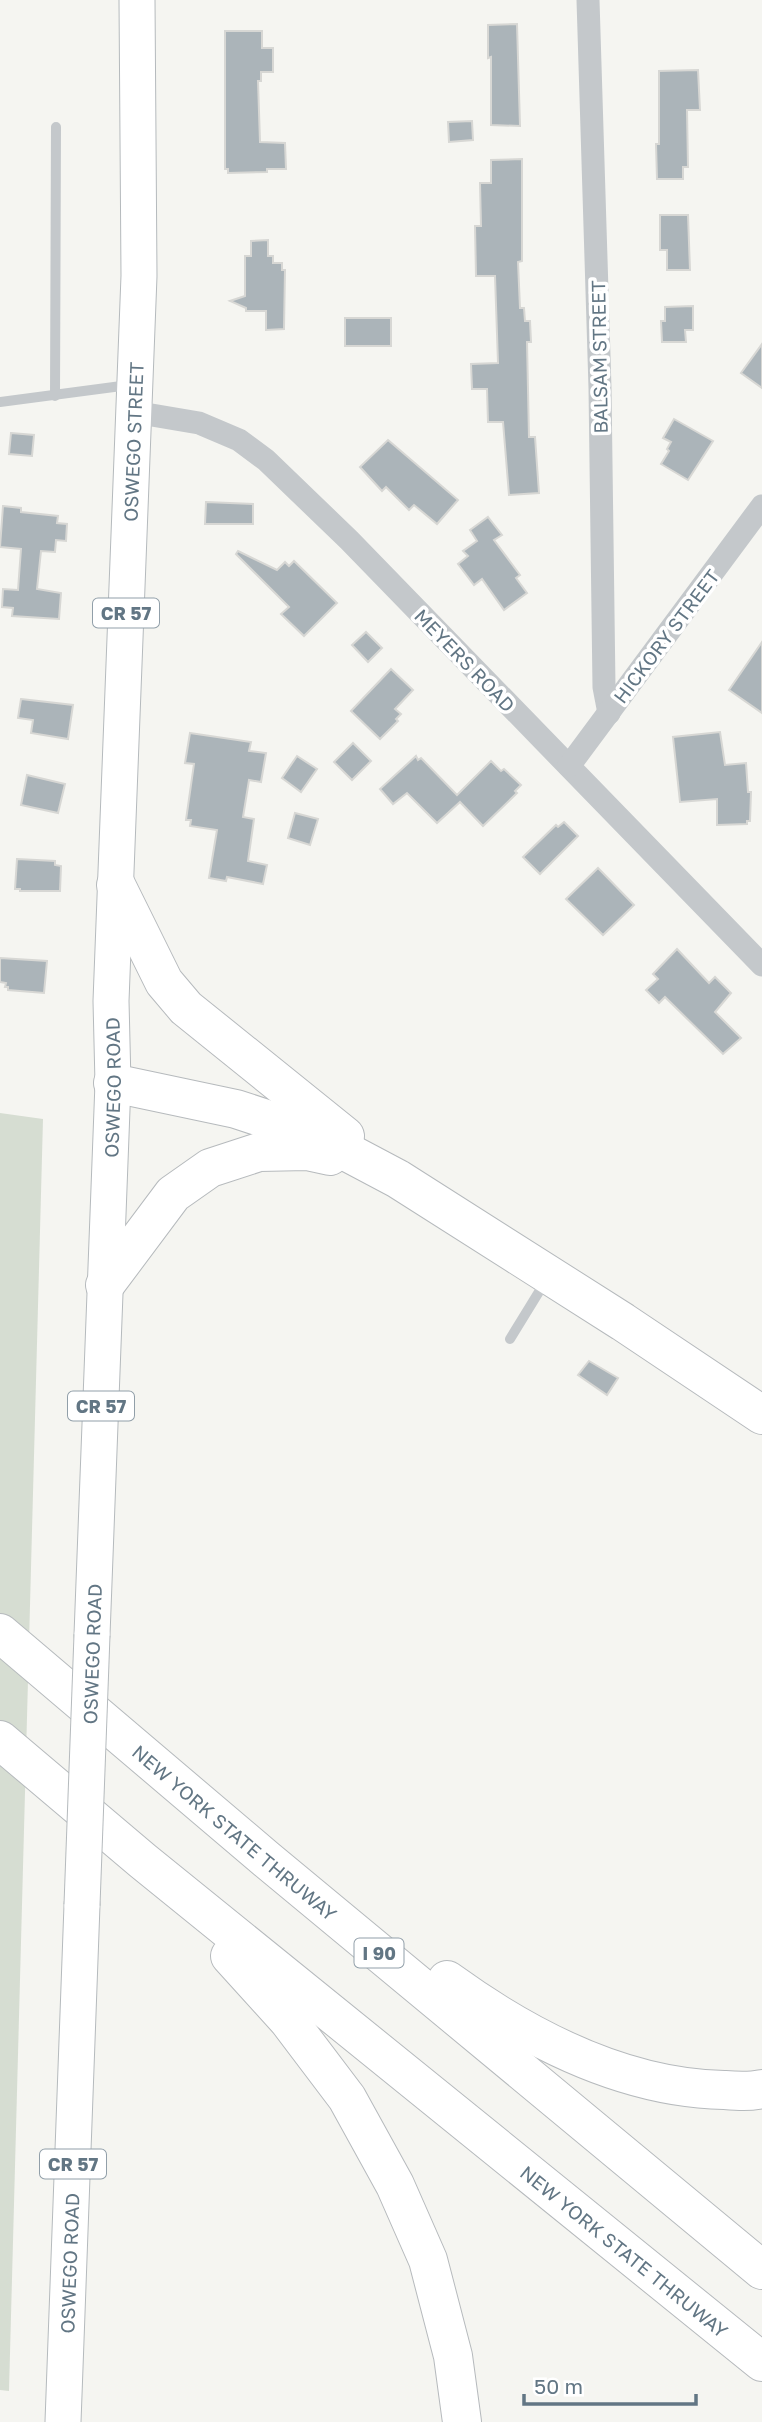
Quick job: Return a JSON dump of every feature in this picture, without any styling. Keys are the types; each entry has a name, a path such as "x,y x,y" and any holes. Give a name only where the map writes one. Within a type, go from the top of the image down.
{"highway":[{"path":"116,885 164,982 186,1008 398,1179"},
{"path":"113,1083 236,1109 315,1135 398,1179 623,1322 762,1415"},
{"path":"106,1285 173,1194 210,1168 259,1152 307,1151 325,1154 398,1179"},
{"path":"623,1322 721,1410 762,1442"},
{"name":"NEW YORK STATE THRUWAY","path":"0,1633 266,1859 762,2270"},
{"name":"NEW YORK STATE THRUWAY","path":"0,1741 143,1861 762,2362"},
{"path":"266,1859 312,1884 489,2010 561,2048 641,2079 697,2090 762,2089"},
{"path":"143,1861 288,2020 347,2098 395,2185 428,2260 453,2356 462,2422"}],"main road":[{"name":"OSWEGO STREET","path":"116,885 139,276 137,0"},
{"name":"OSWEGO ROAD","path":"63,2422 113,1083 111,1001 116,885"}],"street":[{"name":"BALSAM STREET","path":"588,0 600,388 604,687 609,713"},
{"name":"MEYERS ROAD","path":"134,398 239,440 266,460 349,540 762,965"},
{"name":"HICKORY STREET","path":"569,766 762,506"}],"lane":[{"path":"55,396 56,127"},
{"path":"0,402 55,396 134,398"},
{"path":"510,1339 549,1275"}],"shaded area":[{"path":"0,1113 43,1119 9,2391 0,2390"}],"building":[{"path":"517,24 520,126 491,125 488,25"},
{"path":"225,31 262,31 262,48 273,48 273,72 261,72 261,81 258,81 260,142 285,143 286,169 228,173 228,169 225,169"},
{"path":"698,70 700,110 687,110 688,167 683,167 683,179 657,179 659,71"},
{"path":"472,121 473,140 449,142 448,122"},
{"path":"522,159 522,261 518,262 520,308 524,308 525,321 530,321 531,342 527,342 529,437 535,437 539,493 509,495 503,422 488,422 487,389 472,389 471,364 498,363 495,276 476,276 475,226 481,226 480,183 491,183 491,160"},
{"path":"660,215 688,215 690,270 667,270 667,250 660,250"},
{"path":"268,240 268,256 273,256 273,263 282,263 282,270 285,270 284,329 266,330 266,311 246,311 246,308 230,301 245,296 245,256 251,256 251,241"},
{"path":"693,306 693,330 685,330 686,342 662,342 661,321 665,321 665,307"},
{"path":"345,318 391,318 391,346 345,346"},
{"path":"762,344 762,388 741,373"},
{"path":"674,419 713,441 688,480 661,464 671,442 663,438"},
{"path":"11,433 34,435 32,456 9,454"},
{"path":"388,440 458,500 437,524 414,505 409,510 386,487 382,491 360,467"},
{"path":"206,502 253,504 253,524 205,524"},
{"path":"3,506 21,508 21,512 58,516 57,523 67,524 66,541 56,540 55,552 41,551 37,589 61,593 59,619 12,616 13,608 2,607 3,589 18,590 21,549 0,547"},
{"path":"488,517 502,535 494,540 520,575 516,578 527,593 504,610 482,579 474,585 458,564 468,556 463,551 477,541 470,530"},
{"path":"238,551 277,570 285,562 289,566 294,561 337,603 304,636 281,614 289,607 236,554"},
{"path":"366,632 382,648 368,662 352,645"},
{"path":"762,642 762,713 729,690"},
{"path":"391,669 413,690 395,709 401,714 396,719 398,721 380,739 351,711"},
{"path":"21,699 73,705 68,739 31,733 33,720 18,718"},
{"path":"720,732 725,765 746,763 748,792 751,792 750,821 747,821 747,824 717,825 717,799 680,802 673,737"},
{"path":"190,733 251,742 249,751 266,753 261,782 249,780 243,817 254,819 248,861 267,865 263,884 227,877 226,881 209,878 217,830 190,826 191,820 186,820 194,764 185,763"},
{"path":"353,743 371,761 352,780 334,762"},
{"path":"297,756 317,769 301,792 282,778"},
{"path":"416,756 457,795 491,761 521,785 515,791 517,793 483,826 460,802 437,823 407,793 393,804 380,789"},
{"path":"27,775 65,784 58,813 21,805"},
{"path":"295,813 318,819 310,845 288,838"},
{"path":"564,822 578,836 540,874 523,857 556,825 558,827"},
{"path":"17,859 55,861 55,865 61,866 60,891 15,889"},
{"path":"598,868 634,905 603,935 566,899"},
{"path":"677,949 709,983 715,977 731,993 715,1012 741,1038 723,1054 665,997 659,1003 646,990 658,979 653,974"},
{"path":"0,958 47,961 44,993 8,990 6,983 0,982"},
{"path":"589,1361 618,1378 607,1395 578,1375"}]}
